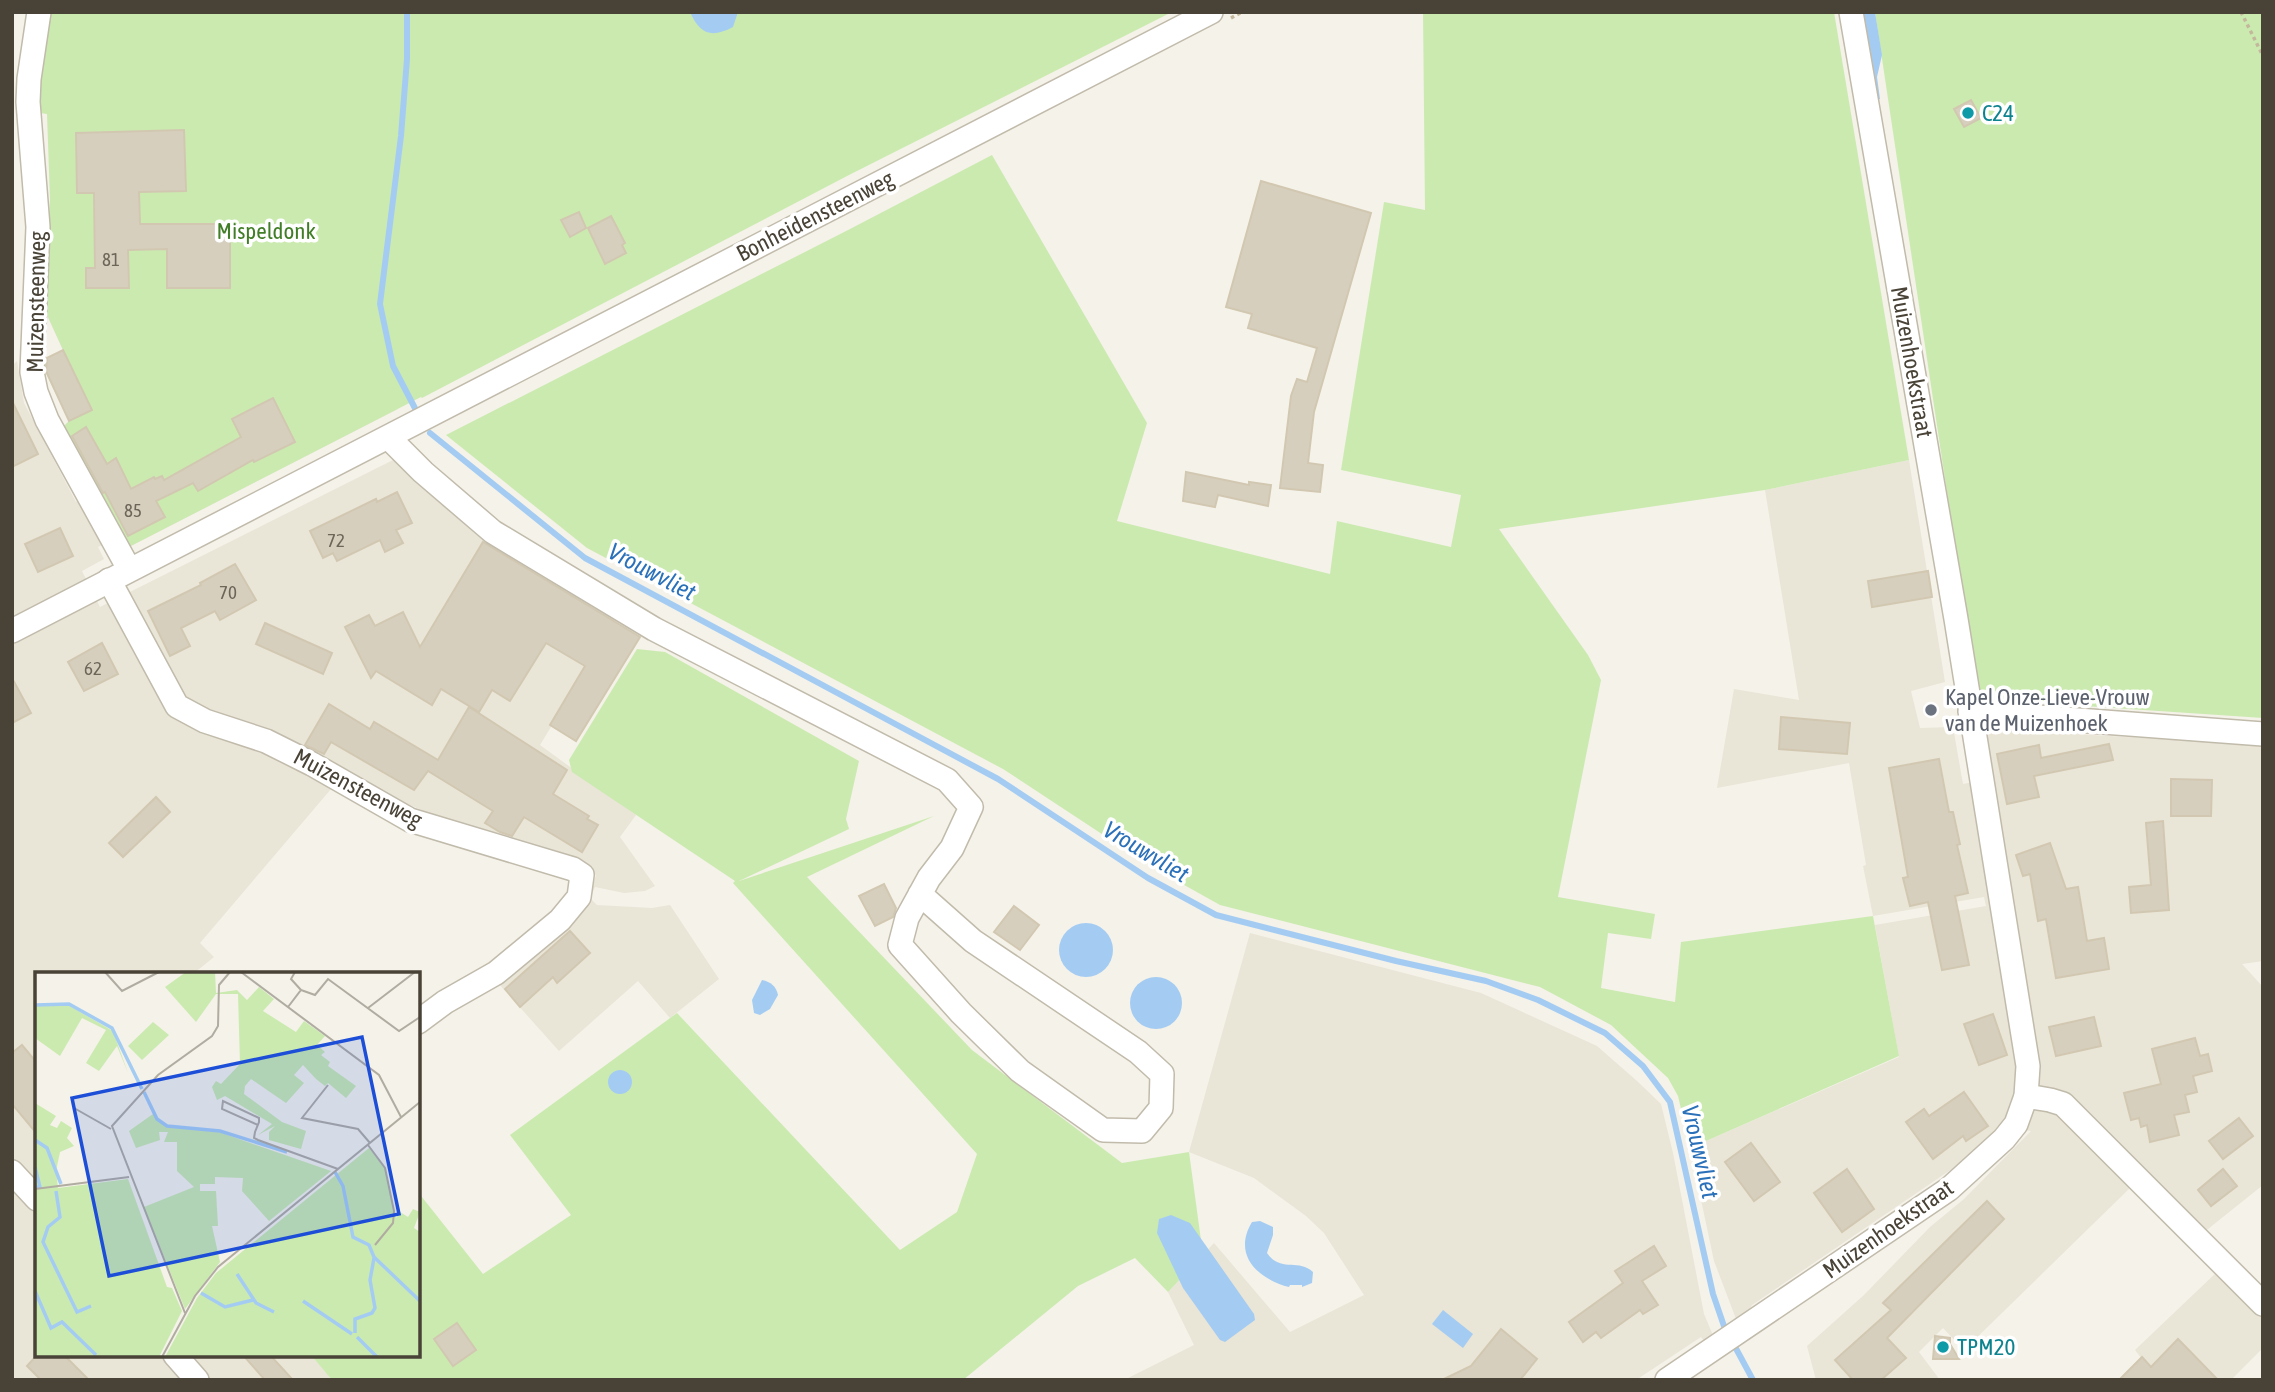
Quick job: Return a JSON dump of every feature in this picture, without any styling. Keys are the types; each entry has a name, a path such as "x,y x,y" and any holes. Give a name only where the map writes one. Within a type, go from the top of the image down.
{"street":[{"name":"Muizensteenweg","path":"38,12 28,102 38,227 32,372 36,392 177,706 205,722 266,741 410,820 573,869 582,876 579,897 560,920 496,973 445,1002 420,1021"},
{"name":"Bonheidensteenweg","path":"413,425 1211,12"},
{"name":"Muizenhoekstraat","path":"1667,1380 1949,1189 2004,1139 2016,1124 2026,1096 2028,1066 1851,12"},
{"path":"12,631 413,425 423,472 493,532 654,629 947,780 971,807 952,848 929,878 906,918 900,945 961,1013 1020,1071 1102,1130 1142,1131 1161,1108 1162,1074 1138,1052 973,941 920,894"},
{"path":"1970,712 2263,734"},
{"path":"2026,1096 2063,1104 2263,1304"},
{"path":"12,1172 35,1197"},
{"path":"177,1357 197,1380"}],"path":[{"path":"2241,12 2263,56"}],"shaded area":[{"path":"44,309 393,399 398,409 125,549 118,537 98,547 104,559 82,571 100,607 395,459 617,618 540,745 636,815 620,837 655,886 645,891 624,893 595,887 590,898 597,905 652,908 670,905 719,979 670,1018 638,981 559,1051 499,984 588,901 596,875 524,845 480,835 270,740 265,754 312,774 329,784 331,789 200,943 214,957 195,972 35,972 35,1357 313,1357 330,1377 327,1380 12,1380 12,366 17,361 24,403 76,502 89,486 60,430 69,421 40,361 63,350"},
{"path":"1909,460 1945,682 1911,691 1920,728 1953,727 1963,784 1991,779 1982,732 1988,729 2263,745 2263,961 2242,964 2263,987 2263,1185 2203,1233 2063,1092 2219,1271 2263,1315 2263,1348 2231,1380 2158,1380 2135,1350 2218,1271 2131,1187 1964,1350 1943,1328 1919,1352 1940,1380 1816,1380 1807,1346 1864,1295 1930,1227 1964,1199 2031,1131 1998,1126 1982,1147 1968,1158 1752,1305 1745,1319 1738,1324 1714,1261 1690,1148 1899,1057 1875,925 1986,906 1984,897 1873,916 1863,866 1866,865 1849,763 1717,788 1734,689 1799,700 1765,490"},
{"path":"1250,933 1481,993 1597,1046 1637,1081 1661,1104 1704,1314 1715,1340 1707,1345 1701,1337 1636,1380 1124,1380 1194,1345 1168,1292 1214,1243 1290,1332 1364,1295 1324,1233 1306,1216 1254,1178 1189,1152"}],"green space":[{"name":"Mispeldonk","path":"36,12 1172,12 849,175 422,398 125,549 60,430 69,421 40,361 63,350 44,308 50,200 47,114 40,113"},
{"path":"1423,12 1834,12 1909,460 1765,490 1499,529 1588,655 1601,680 1558,897 1655,914 1651,939 1608,933 1601,988 1675,1002 1681,942 1873,916 1899,1056 1690,1148 1678,1096 1668,1078 1611,1025 1540,987 1220,905 1152,867 1003,769 587,548 446,435 992,155 1147,423 1117,521 1330,574 1337,521 1451,547 1461,495 1341,470 1384,202 1425,210"},
{"path":"1875,12 2263,12 2263,718 1978,699"},
{"path":"637,649 665,652 859,761 846,819 849,829 739,881 934,816 807,877 972,1050 1122,1163 1189,1152 1203,1255 1168,1292 1135,1258 1078,1286 963,1380 332,1380 313,1357 420,1357 420,1195 483,1274 571,1215 510,1135 677,1013 900,1250 957,1212 977,1154 733,883 735,881 572,772 569,760"}],"water":[{"path":"690,12 738,12 733,27 713,33 702,30"},
{"path":"1857,12 1875,12 1882,55 1877,77 1880,99 1872,101"},
{"path":"1086,923 1105,931 1113,950 1105,969 1086,977 1067,969 1059,950 1067,931"},
{"path":"1156,977 1175,984 1182,1003 1175,1022 1156,1029 1137,1022 1130,1003 1137,984"},
{"path":"762,980 773,985 778,995 770,1009 760,1015 754,1013 752,1000"},
{"path":"620,1070 628,1074 632,1082 628,1090 620,1094 612,1090 608,1082 612,1074"},
{"path":"1171,1215 1190,1223 1254,1314 1255,1320 1225,1342 1220,1340 1183,1288 1157,1233 1159,1219"},
{"path":"1260,1221 1273,1227 1267,1253 1272,1259 1307,1268 1313,1272 1312,1283 1302,1287 1289,1287 1267,1278 1251,1264 1245,1245 1247,1234 1252,1222"},
{"path":"1443,1310 1473,1334 1463,1348 1432,1324"}],"building":[{"name":"C24","path":"1971,100 1981,118 1964,127 1954,109"},
{"path":"184,130 186,191 139,192 140,224 230,224 230,288 167,288 167,249 128,250 129,288 86,288 86,268 95,268 94,193 77,193 76,133"},
{"path":"1261,181 1371,213 1314,412 1308,463 1323,465 1320,492 1280,488 1291,396 1297,379 1307,382 1317,348 1248,328 1252,314 1226,307"},
{"path":"579,212 586,228 570,237 561,220"},
{"path":"611,216 625,243 622,245 626,253 605,264 588,228"},
{"path":"63,350 92,410 69,421 46,371 47,358"},
{"path":"273,398 295,442 254,462 253,460 198,491 193,483 156,501 165,517 128,536 72,436 86,427 107,464 116,458 131,489 154,477 155,479 162,476 164,480 241,437 232,419"},
{"path":"12,401 38,454 12,467"},
{"path":"1186,472 1249,485 1249,482 1271,485 1268,506 1218,495 1215,507 1183,501"},
{"path":"397,492 412,523 396,530 403,543 385,552 380,540 337,561 333,553 323,558 310,531 376,499 377,502"},
{"path":"60,528 73,556 38,572 25,544"},
{"path":"483,542 640,637 576,741 550,725 585,666 546,643 510,701 492,690 479,712 441,689 432,705 376,671 371,678 345,627 369,615 375,626 403,612 420,647"},
{"path":"235,564 256,600 220,620 215,611 181,628 190,646 170,656 148,611 201,585 200,583"},
{"path":"1928,571 1932,597 1872,607 1868,581"},
{"path":"265,623 332,653 323,674 256,644"},
{"path":"102,643 118,674 84,691 68,662"},
{"path":"12,678 31,713 12,723"},
{"path":"329,704 370,729 374,722 438,760 469,707 567,770 553,794 589,816 587,819 598,825 582,852 524,817 512,836 485,823 493,811 428,771 414,790 331,742 324,754 305,745"},
{"path":"1781,717 1850,723 1847,754 1779,749"},
{"path":"2109,744 2113,760 2034,776 2039,797 2007,804 1997,754 2039,745 2041,758"},
{"path":"1939,759 1949,812 1953,812 1960,844 1957,845 1968,893 1955,896 1969,965 1942,970 1928,902 1910,906 1903,878 1908,877 1889,768"},
{"path":"2171,779 2212,780 2211,816 2171,816"},
{"path":"156,797 170,812 123,857 109,843"},
{"path":"2163,821 2169,910 2131,913 2129,887 2151,885 2146,823"},
{"path":"2050,843 2066,889 2078,887 2087,941 2104,938 2109,969 2056,978 2046,919 2038,921 2030,874 2023,876 2016,855"},
{"path":"884,884 896,908 893,917 875,926 859,896"},
{"path":"1014,906 1039,925 1020,950 994,932"},
{"path":"570,931 590,953 557,983 553,977 520,1007 505,989"},
{"path":"1993,1014 2007,1055 1979,1065 1964,1024"},
{"path":"2094,1017 2101,1046 2056,1056 2049,1027"},
{"path":"2195,1038 2200,1056 2208,1054 2212,1071 2193,1076 2197,1092 2185,1095 2189,1112 2174,1115 2179,1135 2150,1142 2147,1125 2141,1127 2139,1118 2131,1120 2124,1093 2161,1084 2152,1049"},
{"path":"22,1045 35,1061 35,1132 12,1104 12,1053"},
{"path":"1964,1092 1988,1126 1966,1141 1963,1136 1933,1159 1906,1122 1924,1109 1929,1116"},
{"path":"2239,1118 2253,1136 2223,1159 2209,1141"},
{"path":"1751,1143 1780,1182 1754,1201 1725,1162"},
{"path":"1847,1169 1874,1209 1842,1232 1814,1193"},
{"path":"2223,1169 2237,1186 2211,1206 2198,1190"},
{"path":"1987,1201 2004,1219 1887,1338 1906,1358 1881,1380 1853,1380 1835,1360 1891,1310 1883,1303"},
{"path":"1654,1246 1666,1266 1642,1281 1658,1305 1643,1314 1640,1310 1601,1338 1596,1332 1583,1342 1569,1322 1623,1283 1615,1271"},
{"path":"457,1323 476,1350 453,1366 434,1339"},
{"path":"1501,1329 1537,1359 1520,1380 1442,1380 1471,1366"},
{"name":"TPM20","path":"1935,1336 1950,1338 1950,1344 1959,1359 1933,1359"},
{"path":"2178,1339 2218,1380 2119,1380 2142,1357 2151,1367"},
{"path":"35,1357 66,1357 89,1380 41,1380 27,1366"},
{"path":"245,1357 272,1357 293,1380 265,1380"}],"waterway":[{"name":"Vrouwvliet","path":"407,12 407,59 401,136 380,304 393,366 418,414"},
{"name":"Vrouwvliet","path":"430,433 585,558 998,779 1148,878 1216,915 1486,981 1538,1000 1605,1033 1643,1066 1670,1102 1713,1294 1726,1332"},
{"name":"Vrouwvliet","path":"1733,1343 1753,1380"}],"place":[{"name":"C24","path":"1968,113"},
{"name":"Kapel Onze-Lieve-Vrouw van de Muizenhoek","path":"1931,710"},
{"name":"TPM20","path":"1943,1347"}]}
